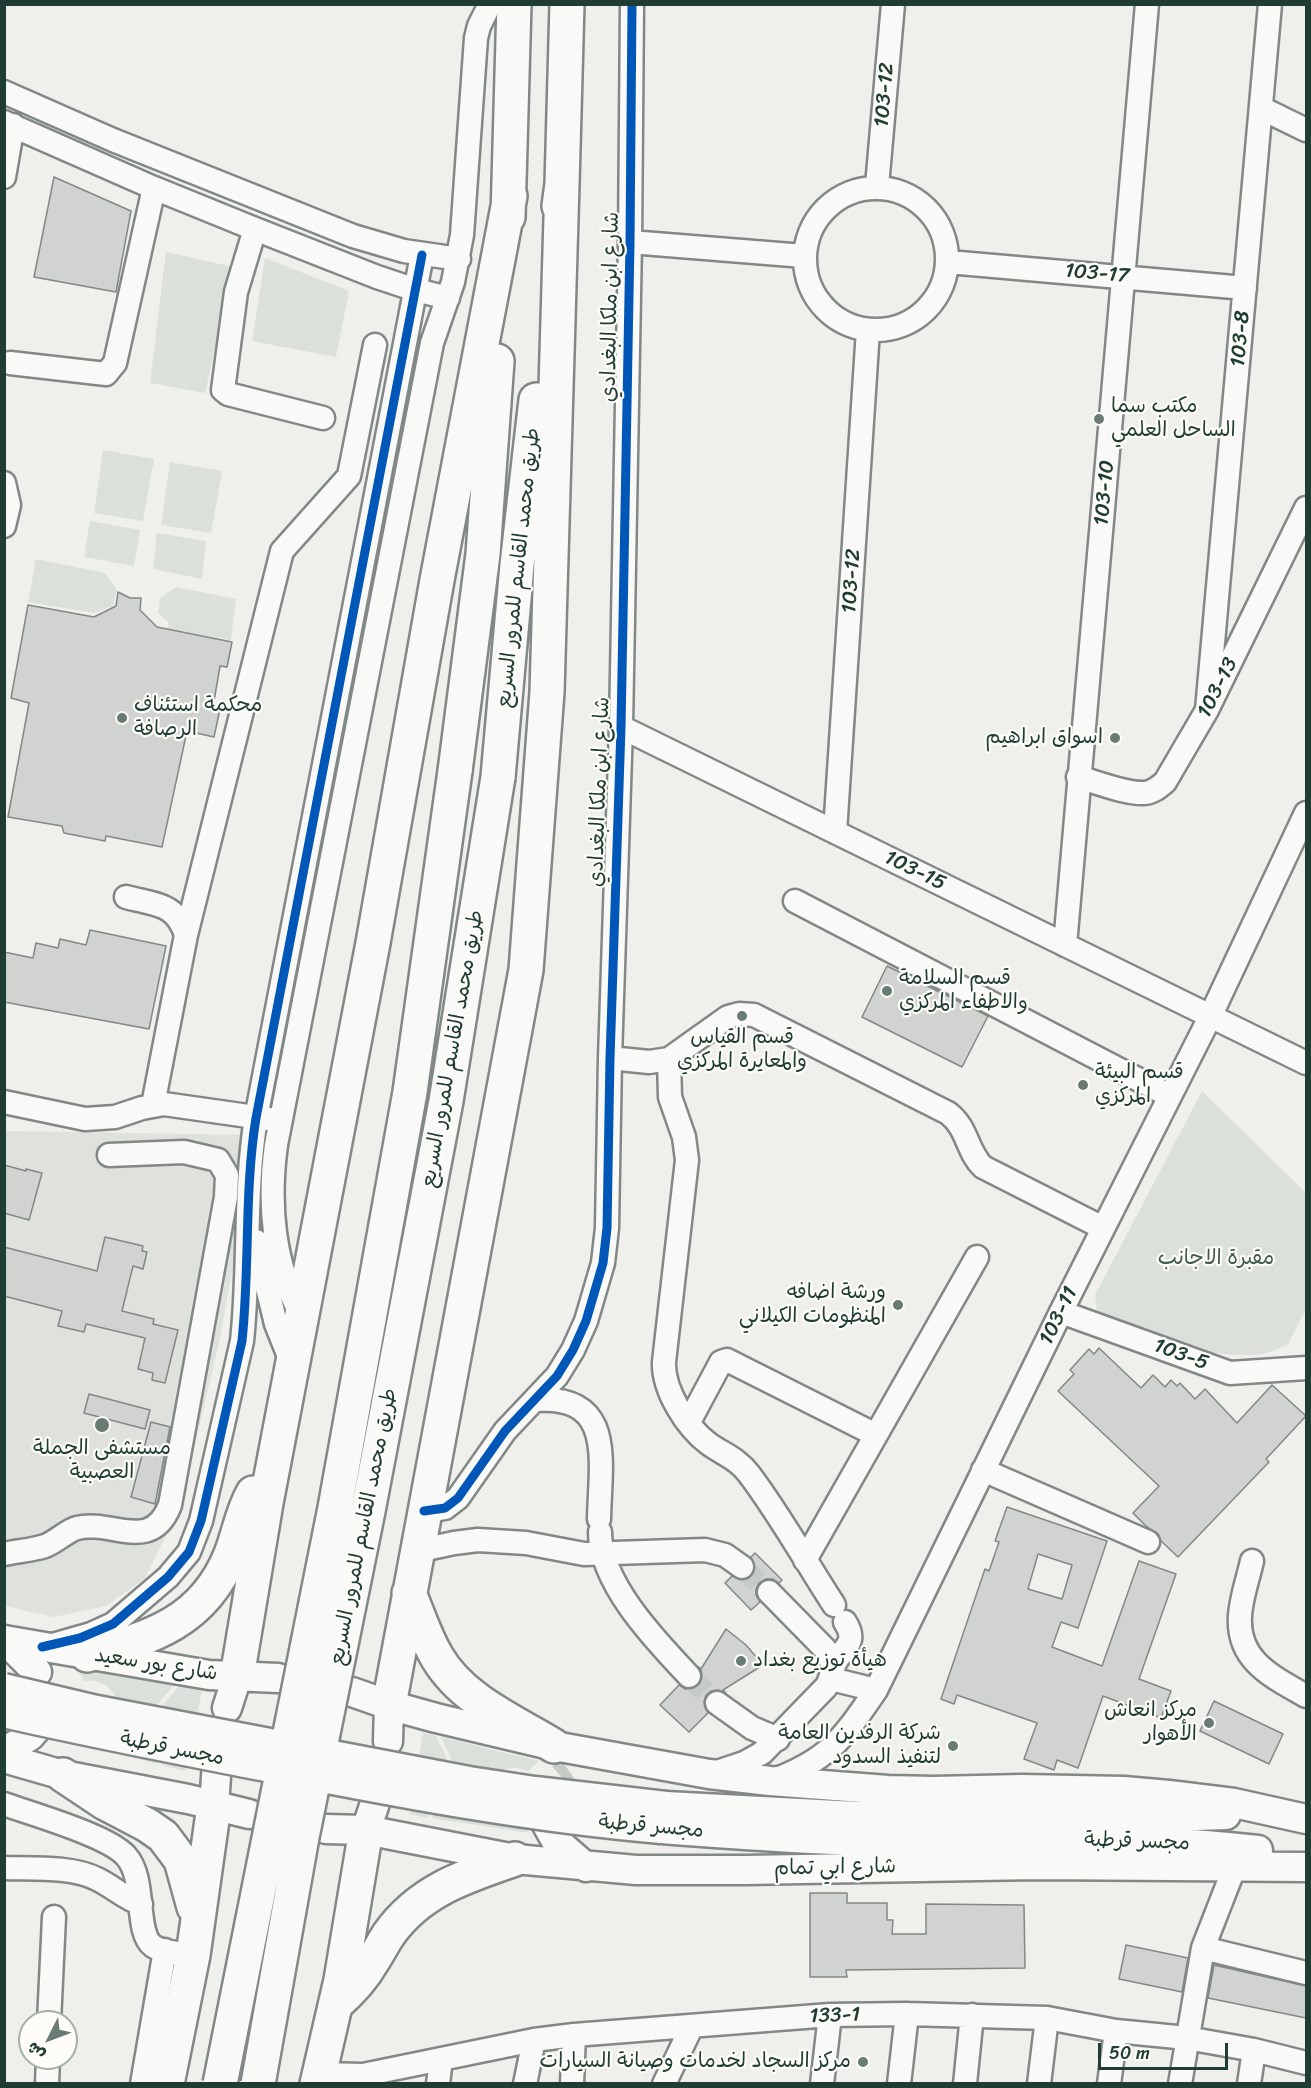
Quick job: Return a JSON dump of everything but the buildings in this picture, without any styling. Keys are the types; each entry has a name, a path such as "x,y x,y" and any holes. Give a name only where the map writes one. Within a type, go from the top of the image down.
{"highway":[{"name":"طريق محمد القاسم للمرور السريع","path":"219,2084 335,1508 404,1127 455,771 483,554 510,196 514,4"},
{"name":"طريق محمد القاسم للمرور السريع","path":"258,2084 296,1870 366,1523 446,1101 498,777 517,565 562,184 567,4"},
{"path":"389,1705 526,970 547,692 562,184"},
{"path":"237,1677 273,1465 371,955 437,580 510,196"},
{"path":"87,1655 154,1635 182,1618 206,1596 224,1569 250,1498 273,1465"},
{"path":"409,1593 437,1657 455,1681 477,1700 561,1758"},
{"path":"63,1775 105,1803 163,1836 174,1848 185,1869 197,1920"},
{"path":"167,2084 179,1953 197,1920 214,1806"},
{"path":"318,2079 343,1969 366,1830"},
{"path":"334,2006 360,1979 400,1920 420,1900 461,1878 515,1859"}],"main road":[{"path":"5,1640 40,1660"},
{"name":"شارع بور سعيد","path":"40,1660 87,1655 237,1677 278,1678"},
{"path":"227,1708 237,1677"},
{"name":"مجسر قرطبة","path":"4,1688 97,1710 469,1781 535,1791 755,1836 904,1842 1134,1840 1242,1848 1306,1860"},
{"path":"352,1692 561,1758 614,1757 709,1774 770,1781 911,1791 1022,1789 1136,1792 1234,1803 1302,1818"},
{"path":"388,1741 389,1705"},
{"name":"مجسر قرطبة","path":"4,1713 82,1731 465,1805 573,1820 664,1817 1025,1815 1166,1817 1261,1815 1302,1818"},
{"path":"4,1752 30,1736 37,1728"},
{"path":"4,1758 63,1775 188,1799 249,1814"},
{"path":"214,1806 217,1762"},
{"path":"366,1830 378,1794"},
{"path":"546,1823 556,1840 586,1867"},
{"name":"شارع ابي تمام","path":"326,1829 366,1830 515,1859 586,1867 701,1871 1037,1865 1306,1867"}],"street":[{"path":"302,1316 287,1284 274,1227 273,1174 432,343 459,259 476,38 481,20 490,4"},
{"name":"شارع ابن ملكا البغدادي","path":"424,1511 445,1508 458,1498 505,1431 556,1376 573,1350 586,1321 603,1263 607,1228 621,727 632,4"},
{"name":"103-12","path":"877,186 893,4"},
{"name":"103-10","path":"1065,945 1147,4"},
{"name":"103-8","path":"1207,710 1270,4"},
{"path":"4,92 152,156 353,236 422,255 459,259"},
{"path":"1261,108 1306,130"},
{"path":"36,135 47,110"},
{"path":"4,177 9,124 154,188 255,229 377,277 448,298"},
{"path":"877,186 905,193 928,209 943,234 948,262 940,290 923,314 897,327 868,330 843,322 821,306 808,283 804,256 810,229 826,206 849,192 877,186"},
{"path":"10,363 106,374 115,363 154,188"},
{"path":"255,229 236,292 224,390 228,394 323,418"},
{"path":"630,242 804,256"},
{"path":"377,277 385,246"},
{"path":"40,1660 123,1617 176,1570 194,1542 203,1510 242,1341 246,1292 248,1198 256,1118 422,255"},
{"name":"103-17","path":"948,262 1245,288"},
{"name":"103-12","path":"836,832 868,330"},
{"path":"153,1105 186,935 282,551 349,476 375,345"},
{"path":"4,483 9,505 4,526"},
{"name":"103-13","path":"1078,777 1136,793 1146,793 1157,789 1172,774 1207,710 1306,508"},
{"name":"103-15","path":"621,727 1306,1063"},
{"name":"103-11","path":"770,1781 803,1768 828,1752 876,1690 1061,1312 1210,1017 1306,813"},
{"path":"126,897 168,908 182,922 186,935"},
{"path":"795,901 1170,1096"},
{"path":"610,1058 649,1062 669,1059 728,1017 739,1014 754,1015 948,1113 963,1130 978,1162 983,1167 1103,1228"},
{"path":"669,1059 670,1097 684,1137 687,1160 663,1371 668,1389 688,1422 708,1443 728,1454 748,1472 850,1632 850,1643 832,1672 826,1687 778,1738 753,1758 709,1774"},
{"path":"4,1102 85,1119 115,1118 153,1105 164,1104 282,1121"},
{"path":"4,1554 45,1546 76,1528 139,1532 154,1528 165,1517 170,1505 226,1197 227,1174 218,1160 184,1152 108,1155"},
{"path":"248,1198 272,1311 292,1365"},
{"path":"805,1560 978,1257"},
{"name":"103-5","path":"1061,1312 1230,1373 1306,1368"},
{"path":"688,1422 721,1362 727,1360 876,1435"},
{"path":"535,1400 556,1399 572,1403 585,1412 595,1425 600,1448 600,1535 613,1579 639,1619 688,1676"},
{"path":"983,1470 1148,1542"},
{"path":"417,1551 454,1543 502,1540 584,1554 600,1535"},
{"path":"600,1535 705,1550 725,1555 741,1567"},
{"path":"1252,1561 1240,1617 1245,1646 1253,1660 1270,1676 1306,1696"},
{"path":"769,1593 825,1649 832,1672"},
{"path":"832,1672 876,1690"},
{"path":"717,1703 752,1728 778,1738"},
{"path":"4,1804 102,1839 120,1849 136,1872 147,1940 152,1945 179,1953 142,2084"},
{"path":"1180,2084 1203,1948 1234,1866"},
{"path":"4,1868 77,1872 97,1879 120,1895 141,1904"},
{"path":"50,2010 54,1917"},
{"path":"1203,1948 1306,1973"},
{"path":"899,2084 907,2014"},
{"name":"133-1","path":"318,2079 362,2079 441,2059 534,2040 830,2015 907,2014 1047,2018 1116,2031 1187,2038 1254,2050 1306,2063"},
{"path":"822,2084 830,2015"},
{"path":"965,2084 972,2015"},
{"path":"1039,2084 1047,2018"},
{"path":"664,2084 692,2026"},
{"path":"1109,2084 1116,2031"},
{"path":"572,2084 574,2035"},
{"path":"525,2084 534,2040"},
{"path":"1250,2084 1254,2050"},
{"path":"438,2084 441,2059"}],"shaded area":[{"name":"مستشفى الجملة العصبية","path":"5,1131 257,1135 219,1343 180,1507 145,1578 106,1606 54,1617 5,1606"}],"green space":[{"path":"166,252 233,267 205,393 150,383"},
{"path":"265,258 349,291 336,357 252,341"},
{"path":"103,450 154,459 143,521 94,513"},
{"path":"170,462 222,471 211,533 161,525"},
{"path":"90,521 140,530 134,566 84,557"},
{"path":"157,533 206,541 202,579 153,569"},
{"path":"36,559 105,573 117,590 113,606 94,613 28,602"},
{"path":"176,587 236,599 231,640 168,629 168,622 158,613 160,598"},
{"name":"مقبرة الاجانب","path":"1202,1091 1306,1193 1306,1309 1288,1344 1267,1353 1223,1354 1202,1350 1159,1337 1097,1312 1095,1295"},
{"path":"78,1668 174,1685 144,1720 157,1764 85,1744 119,1707 115,1695 107,1686 84,1681"},
{"path":"179,1686 202,1691 185,1771 162,1765 149,1721"},
{"path":"423,1733 436,1736 458,1781 427,1818 409,1814"},
{"path":"441,1737 539,1761 528,1771 511,1768 494,1775 529,1833 431,1818 462,1782"}],"tunnel":[{"path":"742,1567 769,1592"},
{"path":"689,1676 717,1703"},
{"path":"545,1814 546,1800 551,1789 569,1771"}],"cycle path":[{"path":"424,1511 445,1508 458,1498 505,1431 557,1376 573,1350 586,1321 603,1263 607,1228 621,727 632,4"},
{"path":"42,1647 80,1638 113,1624 168,1577 189,1552 201,1521 242,1341 248,1202 256,1118 422,255"}],"place":[{"name":"مكتب سما الساحل العلمي","path":"1099,419"},
{"name":"محكمة استئناف الرصافة","path":"122,718"},
{"name":"اسواق ابراهيم","path":"1115,738"},
{"name":"قسم السلامة والاطفاء المركزي","path":"887,991"},
{"name":"قسم القياس والمعايرة المركزي","path":"742,1016"},
{"name":"قسم البيئة المركزي","path":"1083,1085"},
{"name":"ورشة اضافه المنظومات الكيلاني","path":"898,1305"},
{"name":"مستشفى الجملة العصبية","path":"102,1425"},
{"name":"هيأة توزيع بغداد","path":"741,1661"},
{"name":"مركز انعاش الأهوار","path":"1209,1723"},
{"name":"شركة الرفدين العامة لتنفيذ السدود","path":"953,1746"},
{"name":"مركز السجاد لخدمات وصيانة السيارات","path":"863,2062"}]}
